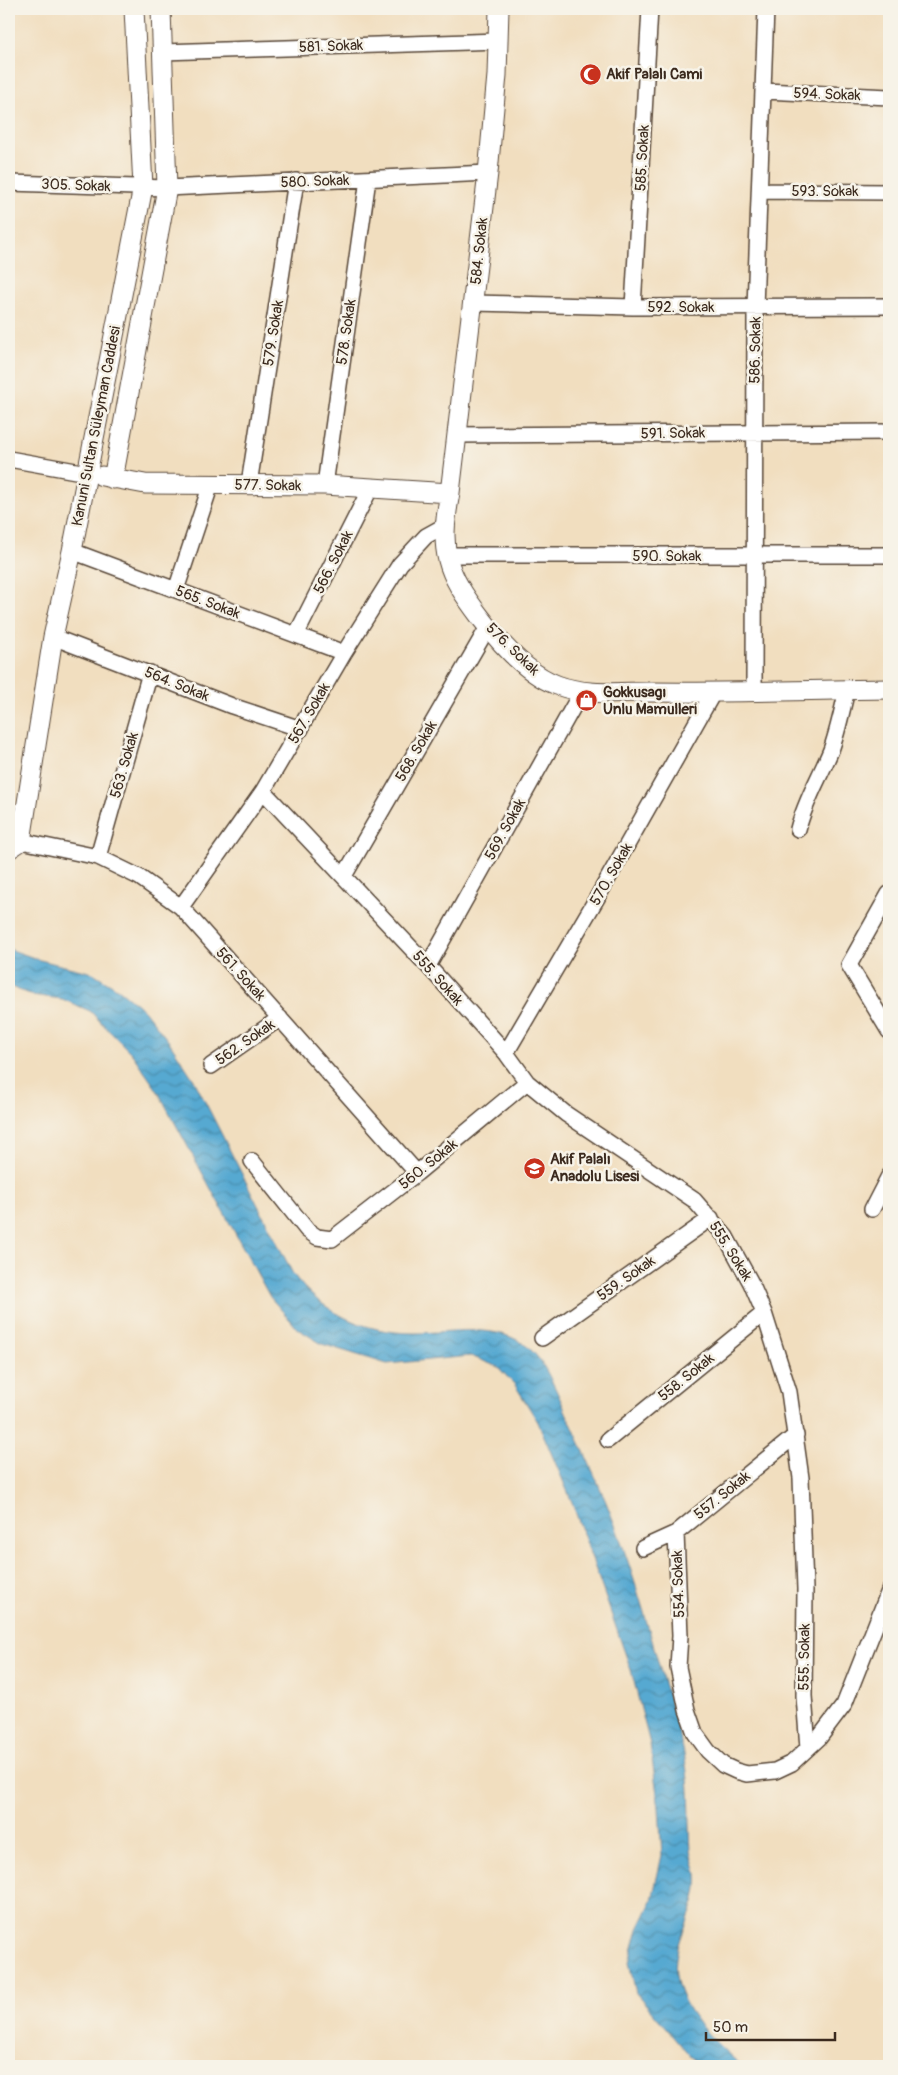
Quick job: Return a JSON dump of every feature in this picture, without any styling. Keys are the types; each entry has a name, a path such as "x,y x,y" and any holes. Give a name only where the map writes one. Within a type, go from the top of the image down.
{"street":[{"name":"Kanuni Sultan Süleyman Caddesi","path":"15,845 53,637 72,551 143,187 134,9"},
{"path":"114,479 167,188 161,9"},
{"name":"584. Sokak","path":"450,493 488,173 500,9"},
{"name":"585. Sokak","path":"633,307 650,9"},
{"name":"586. Sokak","path":"754,692 756,556 754,432 755,306 765,91 766,9"},
{"name":"581. Sokak","path":"163,52 499,40"},
{"name":"594. Sokak","path":"765,91 889,96"},
{"name":"580. Sokak","path":"143,187 167,188 488,173"},
{"name":"578. Sokak","path":"325,485 368,179"},
{"name":"579. Sokak","path":"249,484 296,181"},
{"name":"305. Sokak","path":"9,183 143,187"},
{"name":"593. Sokak","path":"760,191 889,192"},
{"name":"592. Sokak","path":"473,304 633,307 889,306"},
{"name":"591. Sokak","path":"456,435 889,432"},
{"path":"9,459 87,473"},
{"name":"577. Sokak","path":"87,473 145,484 325,485 370,490 450,493"},
{"path":"176,590 211,484"},
{"name":"566. Sokak","path":"296,635 370,490"},
{"name":"576. Sokak","path":"450,493 444,526 446,555 453,577 465,597 488,627 524,665 542,678 557,685 582,691 713,693 889,689"},
{"name":"567. Sokak","path":"181,907 264,791 344,653 400,564 426,536 444,526"},
{"name":"565. Sokak","path":"72,551 344,653"},
{"name":"590. Sokak","path":"446,555 889,555"},
{"name":"568. Sokak","path":"344,876 488,627"},
{"name":"564. Sokak","path":"53,637 232,706 301,729"},
{"name":"563. Sokak","path":"98,857 150,673"},
{"path":"798,829 803,808 831,750 840,724 846,690"},
{"name":"569. Sokak","path":"428,966 582,691"},
{"name":"570. Sokak","path":"506,1053 713,693"},
{"name":"555. Sokak","path":"264,791 428,966 506,1053 527,1082 566,1114 694,1200 726,1237 751,1283 764,1313 789,1392 796,1435 802,1496 805,1589 804,1696 808,1748"},
{"name":"561. Sokak","path":"15,845 98,857 139,877 181,907 417,1173"},
{"path":"889,894 848,965 889,1031"},
{"name":"562. Sokak","path":"211,1066 280,1018"},
{"name":"560. Sokak","path":"252,1160 307,1230 316,1237 325,1239 338,1236 527,1082"},
{"path":"872,1209 889,1176"},
{"name":"559. Sokak","path":"542,1338 711,1218"},
{"name":"558. Sokak","path":"608,1440 764,1313"},
{"name":"557. Sokak","path":"643,1548 676,1533 796,1435"},
{"name":"554. Sokak","path":"676,1533 680,1636 678,1667 687,1710 695,1733 708,1751 723,1765 736,1771 758,1774 775,1771 792,1763 825,1731 844,1705 889,1590"}],"water":[{"path":"9,949 40,960 93,973 117,988 144,1010 170,1043 194,1080 293,1274 317,1300 346,1318 378,1329 414,1333 474,1330 504,1335 518,1340 530,1349 542,1364 557,1393 614,1523 637,1588 683,1747 688,1781 691,1850 697,1875 697,1888 677,1953 675,1967 677,1981 681,1994 694,2017 713,2039 742,2066 699,2066 636,1993 629,1962 638,1929 652,1900 662,1855 659,1808 650,1744 631,1670 572,1502 538,1422 515,1385 498,1367 471,1356 387,1364 322,1344 298,1329 270,1297 157,1090 132,1054 90,1011 62,999 31,995 9,986"}],"place":[{"name":"Akif Palalı Cami","path":"590,74"},
{"name":"Gokkusagı Unlu Mamulleri","path":"587,701"},
{"name":"Akif Palalı Anadolu Lisesi","path":"534,1168"}]}
